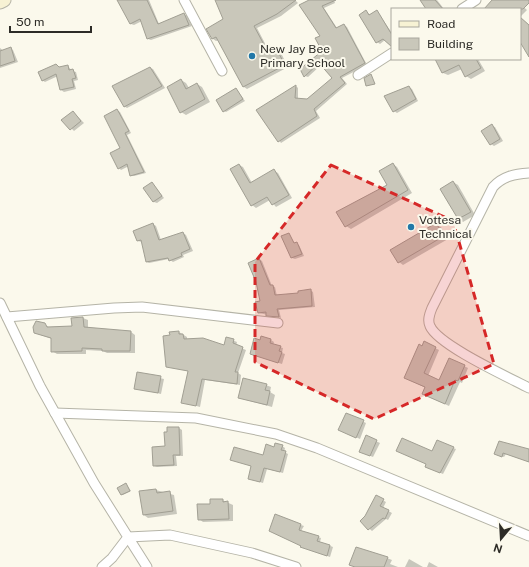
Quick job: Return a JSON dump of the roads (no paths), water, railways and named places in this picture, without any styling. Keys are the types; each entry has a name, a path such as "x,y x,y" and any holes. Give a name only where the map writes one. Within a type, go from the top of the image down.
{"main road":[{"path":"0,2 4,0"}],"street":[{"path":"184,0 222,71"},
{"path":"464,8 476,0"},
{"path":"358,75 391,54"},
{"path":"529,173 514,174 505,177 493,187 432,308 429,324 432,330 449,344 529,388"},
{"path":"0,303 55,413 94,483 147,567"},
{"path":"7,317 142,307 278,322"},
{"path":"55,413 196,418 276,434 317,448 529,536"},
{"path":"102,567 112,558 128,537 170,535 252,553 296,567"}],"place":[{"name":"New Jay Bee Primary School","path":"252,56"},
{"name":"Vottesa Technical","path":"411,227"}]}
